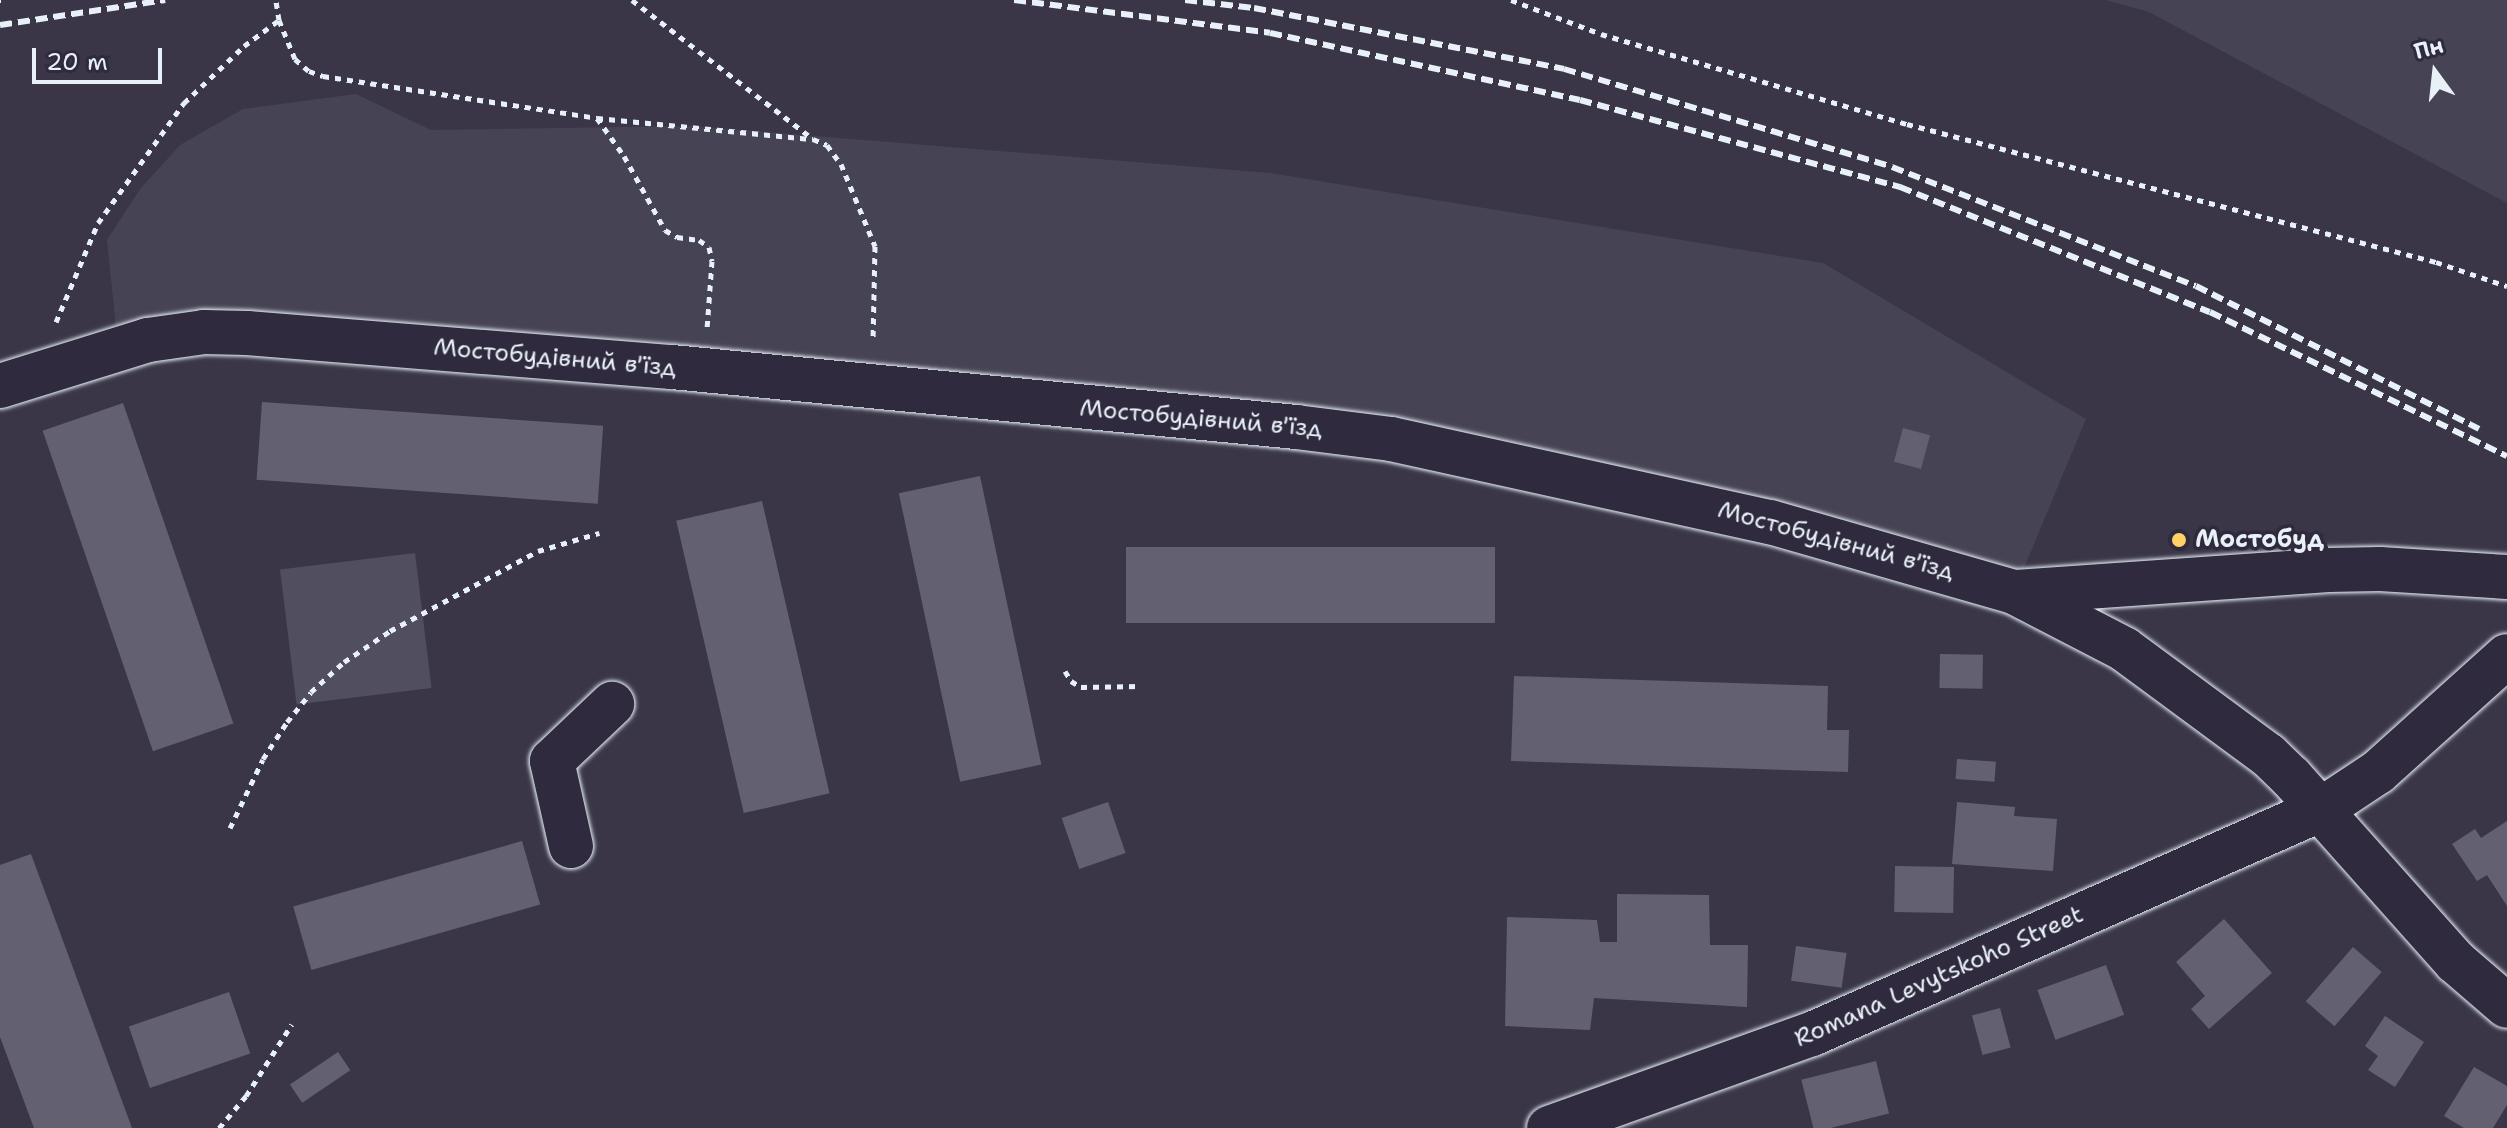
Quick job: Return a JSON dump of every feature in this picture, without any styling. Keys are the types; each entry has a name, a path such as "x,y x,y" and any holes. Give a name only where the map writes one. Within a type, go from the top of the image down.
{"street":[{"name":"Мостобудівний в'їзд","path":"0,386 148,340 226,332 704,370 1391,439 1770,522 2014,592 2124,649 2268,755 2322,809 2456,962 2507,1006"},
{"path":"2014,592 2341,569 2507,577"},
{"name":"Romana Levytskoho Street","path":"1549,1128 1635,1100 1812,1034 2322,809 2378,772 2507,656"},
{"path":"571,846 552,761 612,704"}],"path":[{"path":"276,0 279,20 295,59 309,71 323,76 597,118 813,139"},
{"path":"632,0 835,154 875,246 876,306 870,386"},
{"path":"1511,0 1631,44 1907,124 2436,262 2507,286"},
{"path":"47,370 62,304 98,223 184,103 212,74 279,20"},
{"path":"597,118 624,156 665,230 677,237 699,240 709,247 711,279 704,370"},
{"path":"230,828 251,782 287,722 311,692 344,662 390,631 538,551 599,533"},
{"path":"1065,671 1071,681 1081,687 1141,686"},
{"path":"219,1128 246,1096 292,1024"}],"shaded area":[{"path":"2106,0 2507,0 2507,203 2149,12"},
{"path":"356,94 431,130 692,126 1270,173 1823,263 2086,419 2014,592 1679,500 1006,400 118,347 107,240 140,189 180,145 243,109"},
{"path":"415,553 432,688 297,705 280,570"}],"building":[{"path":"262,402 603,426 598,504 257,480"},
{"path":"123,403 233,724 153,751 43,431"},
{"path":"1903,428 1930,435 1921,469 1894,462"},
{"path":"980,476 1041,765 960,782 899,493"},
{"path":"762,501 829,793 744,813 676,521"},
{"path":"1126,547 1495,547 1495,623 1126,623"},
{"path":"1940,654 1983,655 1982,689 1939,688"},
{"path":"1514,676 1828,686 1827,730 1849,730 1848,772 1511,761"},
{"path":"1957,759 1996,762 1995,782 1956,779"},
{"path":"1108,802 1126,853 1079,869 1062,818"},
{"path":"1957,802 2015,807 2014,816 2057,819 2053,871 1952,864"},
{"path":"2507,821 2507,906 2487,875 2477,881 2452,844 2475,829 2481,838"},
{"path":"522,841 540,904 311,970 293,907"},
{"path":"31,854 132,1128 34,1128 0,1037 0,865"},
{"path":"1895,866 1954,867 1953,913 1894,912"},
{"path":"1617,894 1709,895 1710,945 1748,945 1747,1007 1594,998 1590,1030 1505,1026 1507,917 1597,920 1600,942 1617,942"},
{"path":"2224,919 2272,973 2209,1029 2191,1009 2205,996 2176,962"},
{"path":"1796,946 1847,953 1842,988 1791,981"},
{"path":"2353,947 2382,972 2334,1026 2306,1001"},
{"path":"2106,965 2124,1015 2056,1040 2037,990"},
{"path":"229,992 250,1053 150,1088 129,1027"},
{"path":"2000,1008 2011,1048 1983,1055 1972,1016"},
{"path":"2385,1016 2424,1042 2395,1087 2368,1070 2378,1056 2365,1046"},
{"path":"338,1052 350,1070 302,1103 290,1084"},
{"path":"1876,1061 1889,1113 1830,1128 1813,1128 1801,1080"},
{"path":"2474,1067 2507,1086 2507,1105 2493,1128 2464,1128 2444,1116"}],"railway":[{"path":"0,25 165,0"},
{"path":"1014,0 1270,33 1580,100 1900,187 2210,312 2507,456"},
{"path":"1185,0 1254,8 1564,69 1892,167 2196,286 2479,429"}],"place":[{"name":"Мостобуд","path":"2179,540"}]}
